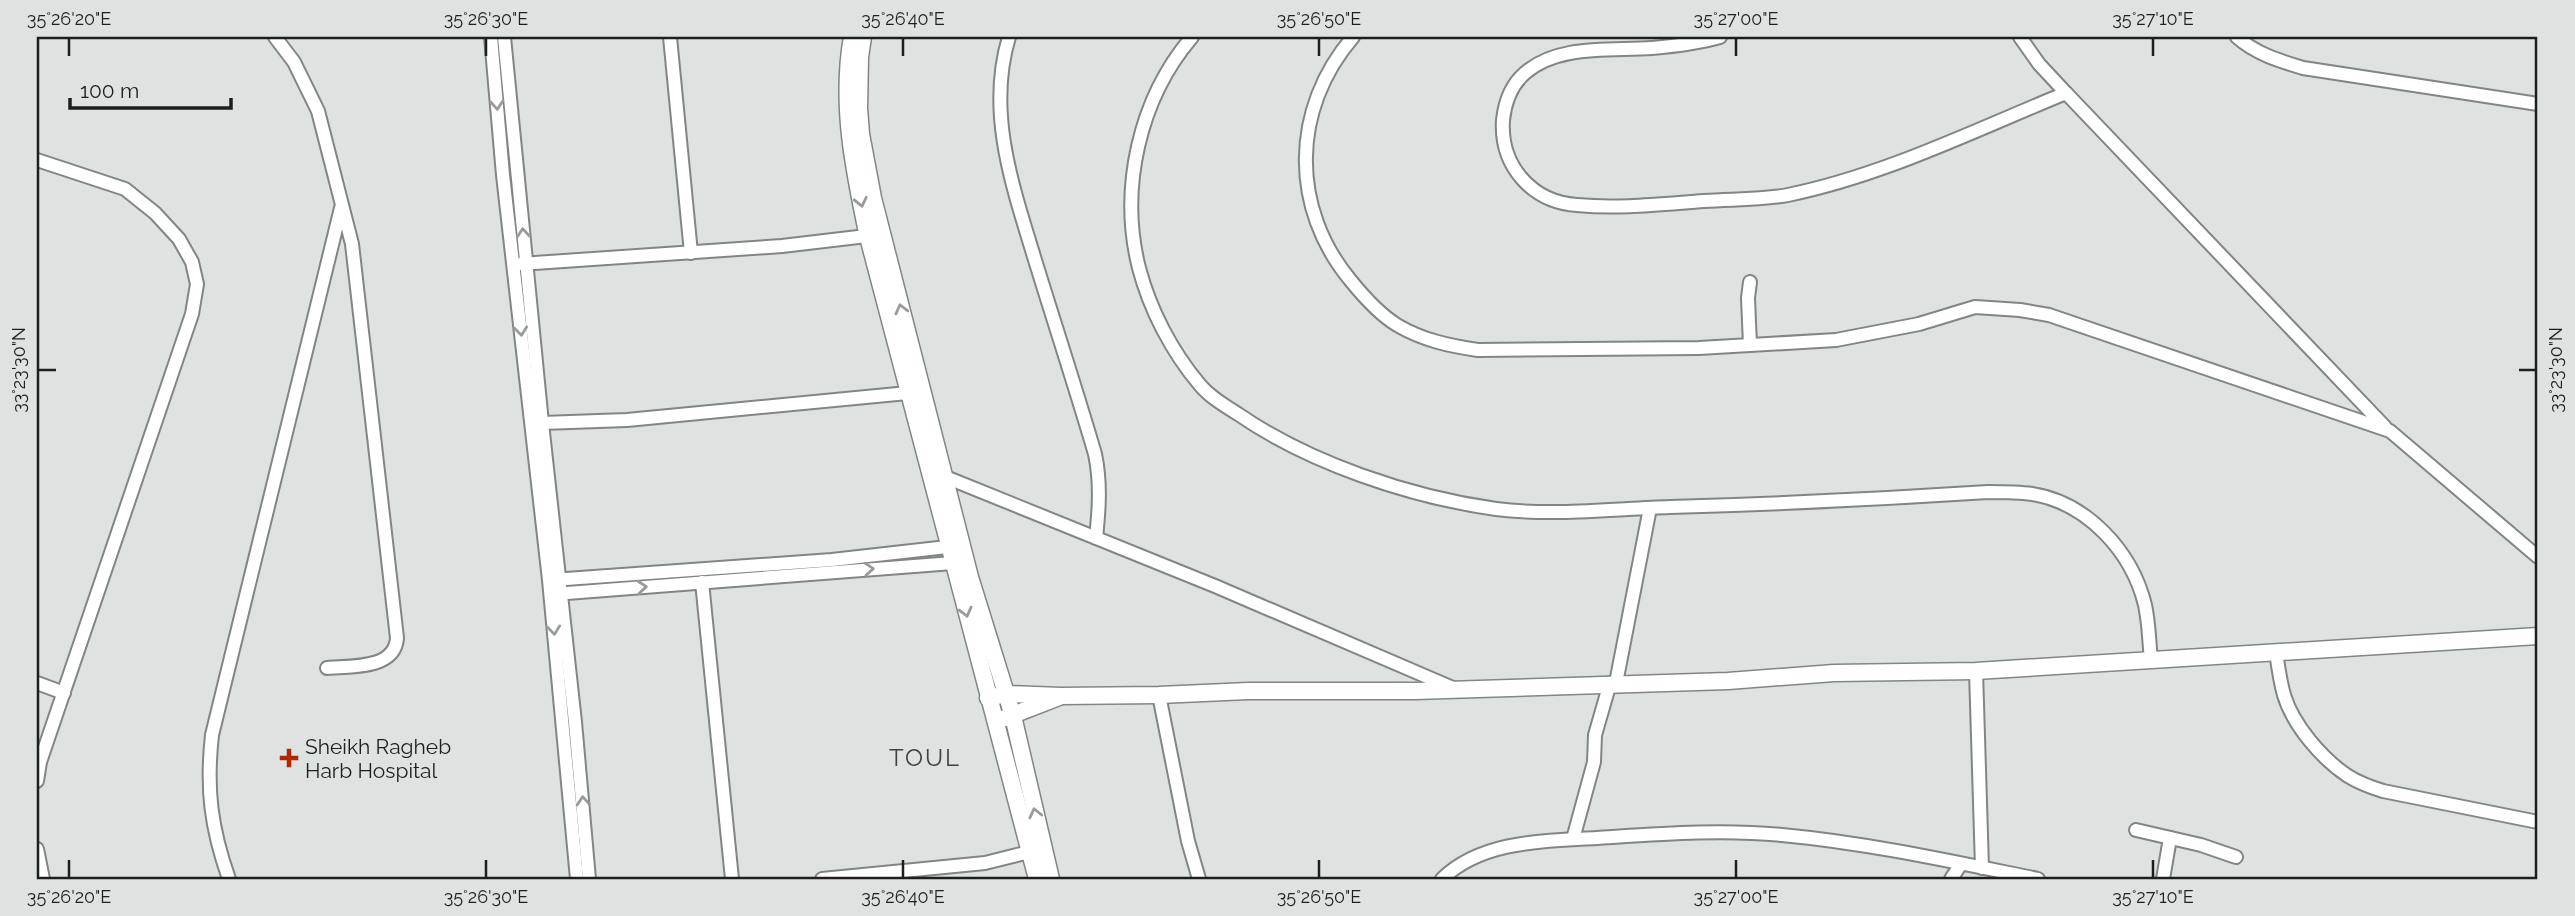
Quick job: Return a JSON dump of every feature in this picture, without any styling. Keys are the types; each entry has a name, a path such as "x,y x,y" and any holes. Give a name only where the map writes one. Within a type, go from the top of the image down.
{"street":[{"path":"275,37 294,62 318,111 352,244 397,638 394,649 376,664 327,667"},
{"path":"491,37 542,423 554,580"},
{"path":"504,37 520,265 589,879"},
{"path":"670,37 691,253"},
{"path":"852,37 846,90 848,120 857,187 875,235"},
{"path":"863,37 859,82 861,134 875,235 994,722 1037,850 1051,879"},
{"path":"1009,37 1003,54 999,88 1003,147 1095,454 1099,507 1096,538"},
{"path":"1192,37 1162,79 1144,121 1135,171 1132,225 1147,295 1175,350 1200,385 1226,406 1282,440 1348,469 1425,495 1499,509 1561,511 1650,508 1989,492 2031,494 2050,498 2086,516 2128,562 2138,582 2145,606 2151,659"},
{"path":"1353,37 1336,60 1314,107 1305,143 1305,173 1314,214 1330,253 1363,296 1385,317 1431,340 1478,349 1555,351 1750,345 1836,340 1919,324 1975,307 2020,310 2049,315 2390,431"},
{"path":"1720,37 1655,48 1566,54 1541,63 1517,81 1505,105 1502,135 1510,163 1530,188 1543,197 1580,206 1786,195 1855,176 1943,146 2067,93"},
{"path":"2020,37 2039,64 2257,295 2390,431 2538,557"},
{"path":"2238,37 2259,52 2303,68 2538,104"},
{"path":"37,160 125,188 155,213 179,239 192,261 197,284 192,314 40,762 37,781"},
{"path":"229,879 216,843 209,806 208,768 212,735 341,208"},
{"path":"520,265 691,253 875,235"},
{"path":"1750,282 1750,345"},
{"path":"542,423 627,420 915,393"},
{"path":"915,393 943,476 954,552 1013,716 1037,850 1037,879"},
{"path":"943,476 1215,586 1457,690"},
{"path":"1573,839 1594,762 1595,735 1613,683 1650,508"},
{"path":"554,580 780,570 954,552"},
{"path":"556,594 702,582 748,572"},
{"path":"702,582 732,879"},
{"path":"556,594 577,879"},
{"path":"988,698 1007,694 1061,696 1248,691 1350,692 1728,681 1834,673 1976,671 2538,636"},
{"path":"2276,652 2284,698 2297,721 2317,749 2345,774 2383,791 2538,822"},
{"path":"1976,671 1982,868"},
{"path":"37,683 64,693"},
{"path":"1159,695 1188,841 1199,879"},
{"path":"994,722 1061,696"},
{"path":"2136,830 2236,857"},
{"path":"1442,879 1487,852 1518,844 1689,833 1780,835 1829,840 2038,879"},
{"path":"2162,879 2170,838"},
{"path":"37,849 43,879"},
{"path":"822,879 941,874 1037,850"},
{"path":"1951,879 1961,864"}],"place":[{"name":"Sheikh Ragheb Harb Hospital","path":"289,758"}],"district":[{"name":"TOUL","path":"925,757"}]}
